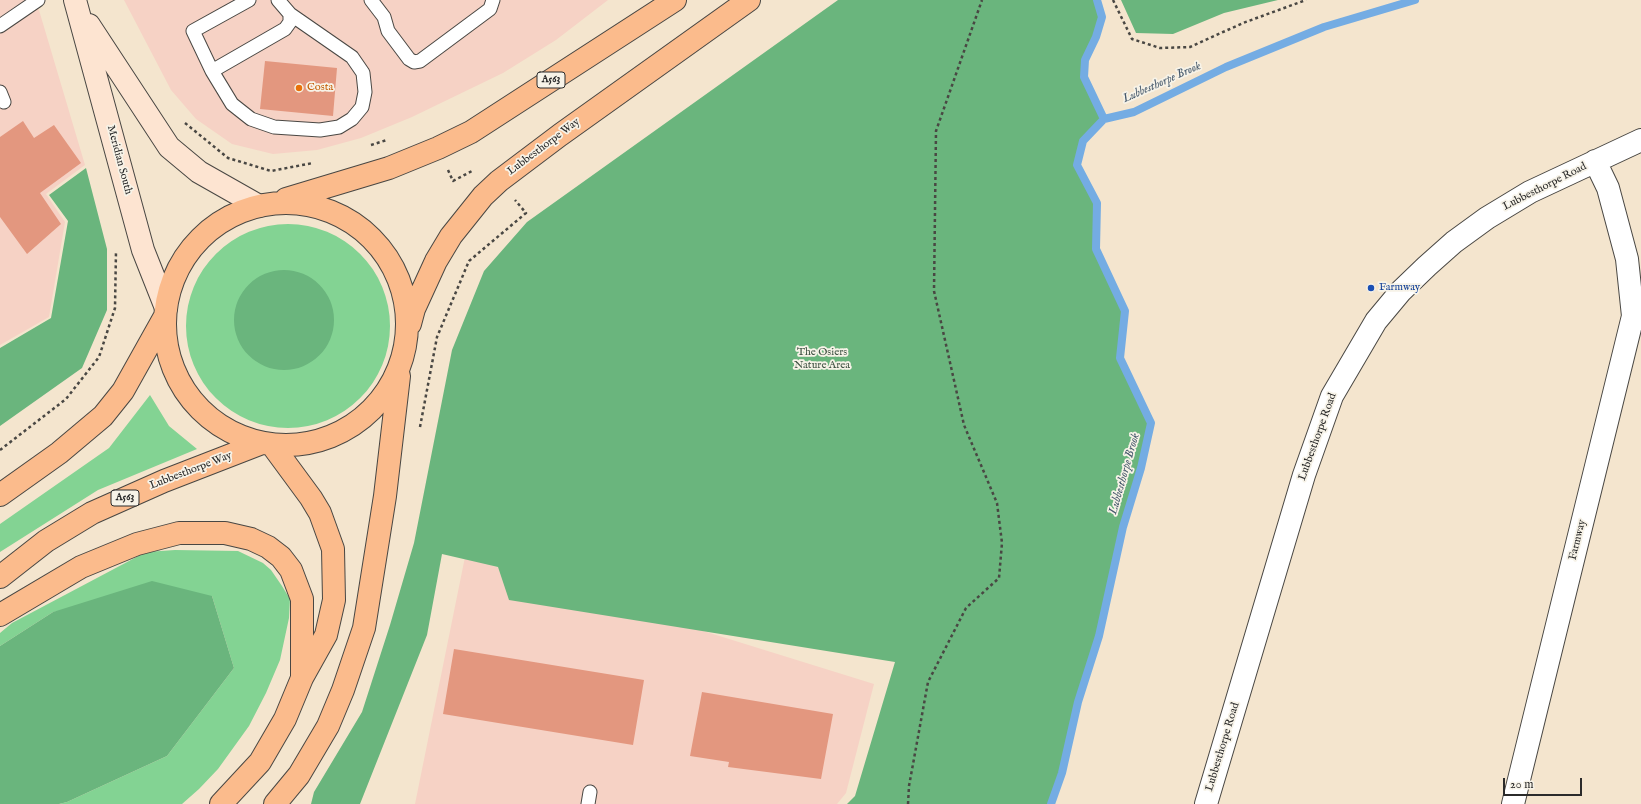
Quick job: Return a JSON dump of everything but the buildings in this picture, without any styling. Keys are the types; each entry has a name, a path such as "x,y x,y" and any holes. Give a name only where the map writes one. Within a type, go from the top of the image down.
{"highway":[{"name":"A563","path":"264,205 335,186 389,168 438,148 471,132 676,0"},
{"name":"Lubbesthorpe Way","path":"402,356 414,310 436,261 451,236 483,196 499,181 560,135 749,0"},
{"path":"0,495 59,453 103,416 123,391 165,312 173,280 187,254 196,242 219,223 245,210 264,205 302,204 334,213 362,231 374,242 393,269 404,300 406,316 385,496 364,628 343,690 328,726 299,775 281,801"},
{"path":"165,312 165,334 173,368 190,398 201,411 229,432 267,444 305,444 321,440 351,427 376,405 386,392 402,356"},
{"path":"222,804 260,762 285,719 302,678 326,635 334,600 332,549 320,512 267,444"},
{"name":"Lubbesthorpe Way","path":"0,577 46,541 92,513 164,481 267,444"},
{"path":"0,615 81,567 137,544 179,533 225,533 251,539 268,547 281,557 291,570 302,599 302,678"}],"street":[{"name":"Meridian South","path":"77,5 169,147 199,172 264,205"},
{"name":"Meridian South","path":"77,5 143,250 165,312"},
{"name":"Lubbesthorpe Road","path":"1206,804 1306,468 1332,396 1372,328 1401,292 1454,242 1487,218 1530,192 1641,140"},
{"name":"Farmway","path":"1513,804 1633,316 1627,258 1608,188 1595,161"}],"lane":[{"path":"0,26 38,0"},
{"path":"249,0 193,31 212,71 232,104 251,119 274,127 320,130 339,127 352,119 362,107 365,92 363,73 352,57 290,14 278,0"},
{"path":"371,0 384,17 388,31 409,59 414,62 420,61 490,9 493,0"},
{"path":"212,71 285,29 290,22 290,14"}],"path":[{"path":"908,804 909,786 928,682 966,608 999,578 1002,543 997,502 964,425 934,291 936,131 982,0"},
{"path":"1113,0 1132,38 1160,48 1190,47 1243,23 1306,0"},
{"path":"182,121 228,158 270,171 317,163"},
{"path":"370,146 391,139"},
{"path":"453,181 472,170"},
{"path":"0,450 66,399 99,356 115,308 116,250"}],"shaded area":[{"path":"0,0 36,0 85,165 46,194 65,222 49,317 0,345"},
{"path":"124,0 608,0 556,40 503,73 412,117 361,138 317,150 273,154 232,144 196,119 171,90"},
{"path":"465,557 874,684 846,793 837,804 415,804"}],"green space":[{"name":"The Osiers Nature Area","path":"838,0 1097,0 1102,17 1085,60 1084,77 1092,97 1104,119 1083,141 1077,165 1097,203 1096,249 1125,311 1120,358 1151,423 1141,468 1123,527 1099,636 1078,702 1063,768 1051,804 847,804 855,796 895,662 509,600 498,567 442,554 427,635 360,804 311,804 314,792 362,712 414,543 452,350 484,271 527,222"},
{"path":"1121,0 1278,0 1224,13 1173,34 1136,33"},
{"path":"86,168 107,249 107,310 82,368 0,426 0,348 51,318 68,221 49,195"},
{"path":"288,224 318,228 336,236 353,247 367,261 378,278 386,296 390,326 386,356 378,374 367,391 353,405 336,416 318,424 288,428 258,424 240,416 223,405 209,391 198,374 190,356 186,326 190,296 198,278 209,261 223,247 240,236 258,228"},
{"path":"284,270 303,274 319,285 330,301 334,320 330,339 319,355 303,366 284,370 265,366 249,355 238,339 234,320 238,301 249,285 265,274"},
{"path":"150,395 169,426 197,449 98,490 0,552 0,524 109,448"},
{"path":"175,550 238,551 263,563 271,570 282,586 290,599 289,618 280,660 266,693 249,726 218,769 182,804 59,804 67,802 167,756 234,668 212,596 53,612 0,646 0,633 12,623 146,552"},
{"path":"152,581 212,596 234,668 167,756 67,802 59,804 0,804 0,646 53,612"}],"waterway":[{"path":"1097,0 1102,17 1096,37 1085,60 1084,77 1104,119"},
{"name":"Lubbesthorpe Brook","path":"1051,804 1062,773 1078,702 1099,636 1123,527 1141,468 1151,423 1120,358 1125,311 1096,249 1097,203 1077,165 1083,141 1104,119 1134,112 1226,67 1324,27 1415,0"}],"place":[{"name":"Costa","path":"299,88"},
{"name":"Farmway","path":"1371,288"}]}
